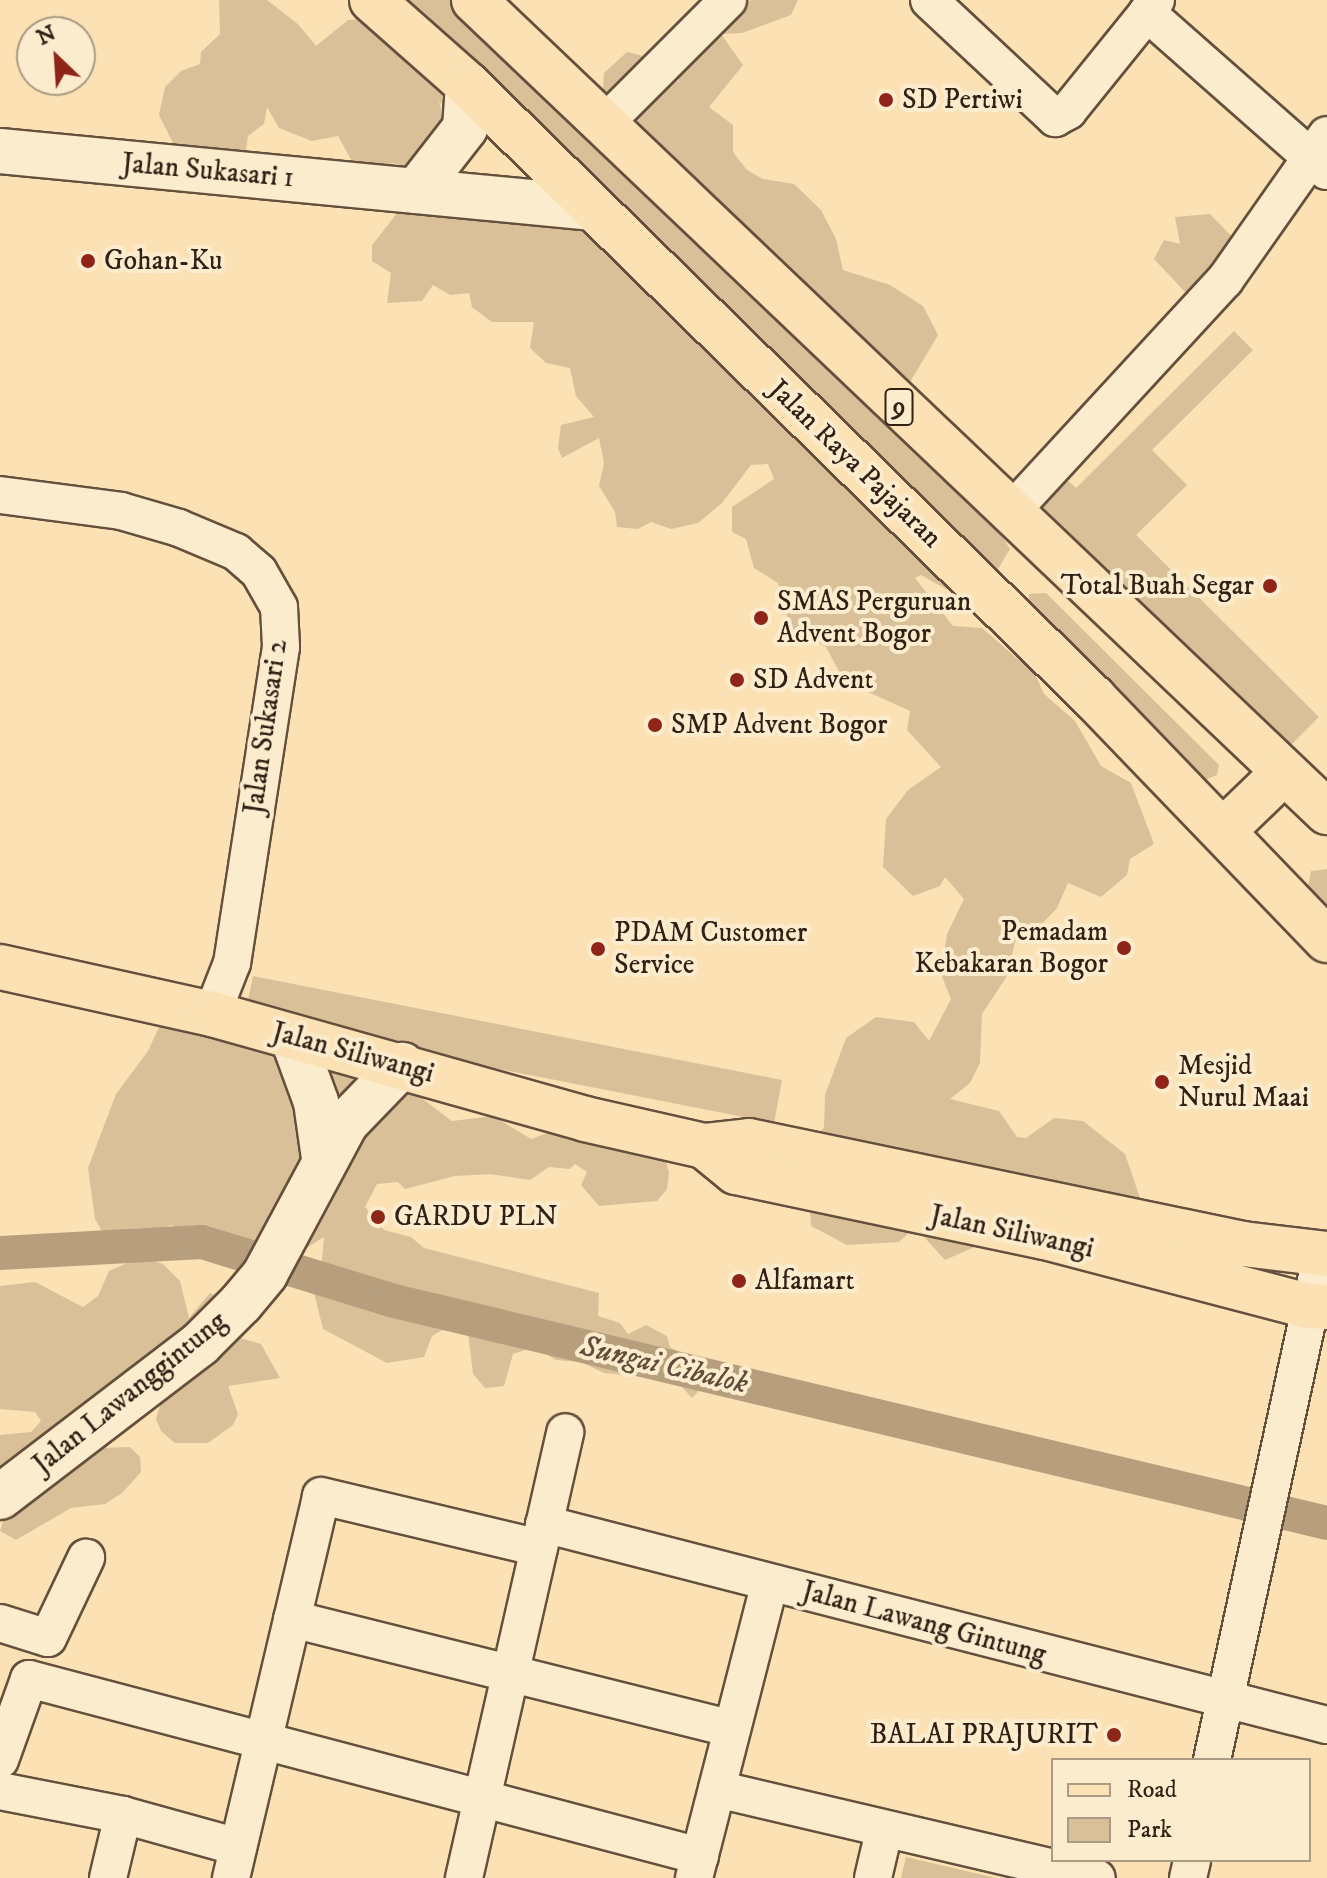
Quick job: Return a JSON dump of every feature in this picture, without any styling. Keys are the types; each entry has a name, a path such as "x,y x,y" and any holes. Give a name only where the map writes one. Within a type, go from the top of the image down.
{"main road":[{"name":"Jalan Raya Pajajaran","path":"372,0 468,85 1094,698 1327,940"},
{"name":"9","path":"474,0 1009,514 1327,812"},
{"path":"1223,831 1284,772"},
{"name":"Jalan Siliwangi","path":"0,967 212,1014 585,1119 704,1146 749,1141 1243,1244 1324,1254"},
{"name":"Jalan Siliwangi","path":"704,1146 736,1172 1045,1237 1317,1306"}],"street":[{"path":"605,123 728,0"},
{"path":"929,0 1055,118 1068,111 1151,6 1321,155 1225,280 1009,514"},
{"path":"416,191 465,128 468,85"},
{"name":"Jalan Sukasari 1","path":"0,151 593,208"},
{"name":"Jalan Sukasari 2","path":"0,495 121,511 179,528 236,552 259,572 279,607 281,647 232,963 212,1014"},
{"path":"293,1039 316,1102 324,1158"},
{"name":"Jalan Lawanggintung","path":"0,1497 200,1344 274,1257 324,1158 346,1123 402,1065"},
{"path":"1212,1758 1256,1545 1317,1306 1324,1254"},
{"path":"464,1878 565,1432"},
{"path":"0,1791 123,1815 235,1862 321,1496 541,1536 770,1583"},
{"path":"0,1760 29,1679 86,1558"},
{"name":"Jalan Lawang Gintung","path":"29,1679 482,1797 697,1867 730,1728 770,1583 1327,1725"},
{"path":"292,1619 730,1728"},
{"path":"0,1623 48,1638"},
{"path":"717,1789 884,1831 1097,1878"},
{"path":"108,1878 123,1815"},
{"path":"873,1878 884,1831"}],"green space":[{"path":"219,0 267,0 299,25 316,46 348,20 391,18 406,30 418,10 407,0 483,0 530,86 567,122 590,127 602,104 604,73 627,52 652,58 678,82 693,15 752,0 798,0 791,15 742,33 721,34 743,65 709,107 733,125 733,152 747,170 763,179 794,184 821,210 836,239 843,270 890,285 923,306 938,335 903,394 952,489 991,518 1010,549 992,579 946,589 921,575 915,578 953,626 982,628 1035,674 1044,694 1075,721 1101,766 1131,783 1154,844 1130,859 1127,875 1101,897 1068,883 1057,908 1037,929 1015,942 1007,976 982,1014 980,1063 970,1083 950,1099 999,1111 1017,1137 1026,1138 1054,1118 1083,1121 1125,1154 1141,1201 995,1238 945,1260 915,1227 899,1242 847,1245 811,1226 807,1154 824,1127 825,1095 846,1038 876,1017 914,1022 929,1041 951,999 941,974 947,934 964,899 945,877 940,886 913,896 883,867 886,819 908,790 941,767 907,730 910,711 844,681 826,647 790,628 778,583 754,568 746,539 732,532 732,507 774,479 768,464 751,465 722,503 698,523 671,529 651,522 638,529 617,527 615,512 599,486 604,463 599,438 562,458 558,448 561,425 594,417 576,396 570,368 546,363 530,348 534,322 492,322 472,307 469,293 450,295 433,285 422,301 387,303 391,273 372,261 372,245 406,202 487,213 557,172 439,102 448,127 410,169 393,163 373,168 353,163 338,136 312,141 279,128 267,107 264,124 248,136 246,150 226,172 203,154 173,143 159,115 165,87 181,71 200,64 201,52 220,34"},
{"path":"1210,214 1246,251 1212,293 1186,293 1154,259 1164,240 1180,244 1175,217"},
{"path":"1234,331 1253,350 1152,450 1187,485 1136,535 1319,717 1268,768 1020,519 1063,476 1076,488"},
{"path":"1046,593 1219,765 1217,775 1200,782 1028,610 1029,594"},
{"path":"1327,869 1327,906 1308,887 1311,871"},
{"path":"253,976 782,1080 774,1123 244,1019"},
{"path":"165,1014 225,1028 239,1045 286,1060 404,1085 452,1121 493,1116 531,1139 562,1128 593,1146 617,1135 664,1155 669,1173 667,1189 657,1201 599,1206 581,1185 587,1172 575,1164 570,1169 549,1167 530,1180 490,1174 455,1176 405,1189 398,1182 377,1184 365,1207 384,1230 411,1237 424,1248 599,1293 598,1316 620,1323 628,1334 646,1325 667,1336 670,1347 695,1360 705,1384 692,1398 676,1380 604,1373 581,1362 556,1360 534,1347 513,1354 504,1386 485,1388 473,1374 468,1333 451,1325 432,1336 424,1357 387,1363 323,1329 312,1285 321,1271 324,1237 305,1249 276,1240 248,1247 210,1226 189,1235 171,1225 154,1234 138,1228 106,1238 95,1219 88,1168 116,1094 148,1051"},
{"path":"141,1257 163,1264 180,1281 189,1318 210,1293 224,1300 226,1334 261,1344 280,1378 228,1386 238,1414 233,1425 208,1443 175,1443 161,1431 156,1419 167,1381 95,1436 101,1448 130,1447 140,1457 141,1472 122,1493 105,1504 71,1508 16,1540 0,1531 6,1512 0,1508 0,1435 31,1432 41,1421 35,1412 0,1409 0,1286 35,1282 83,1307 98,1296 109,1271"},
{"path":"906,1857 996,1878 901,1878"}],"waterway":[{"name":"Sungai Cibalok","path":"0,1253 202,1242 394,1301 1327,1523"}],"place":[{"name":"SD Pertiwi","path":"886,100"},
{"name":"Gohan-Ku","path":"88,261"},
{"name":"Total Buah Segar","path":"1270,586"},
{"name":"SMAS Perguruan Advent Bogor","path":"761,618"},
{"name":"SD Advent","path":"737,680"},
{"name":"SMP Advent Bogor","path":"655,725"},
{"name":"Pemadam Kebakaran Bogor","path":"1124,948"},
{"name":"PDAM Customer Service","path":"598,949"},
{"name":"Mesjid Nurul Maai","path":"1162,1082"},
{"name":"GARDU PLN","path":"378,1217"},
{"name":"Alfamart","path":"739,1281"},
{"name":"BALAI PRAJURIT","path":"1114,1735"}]}
